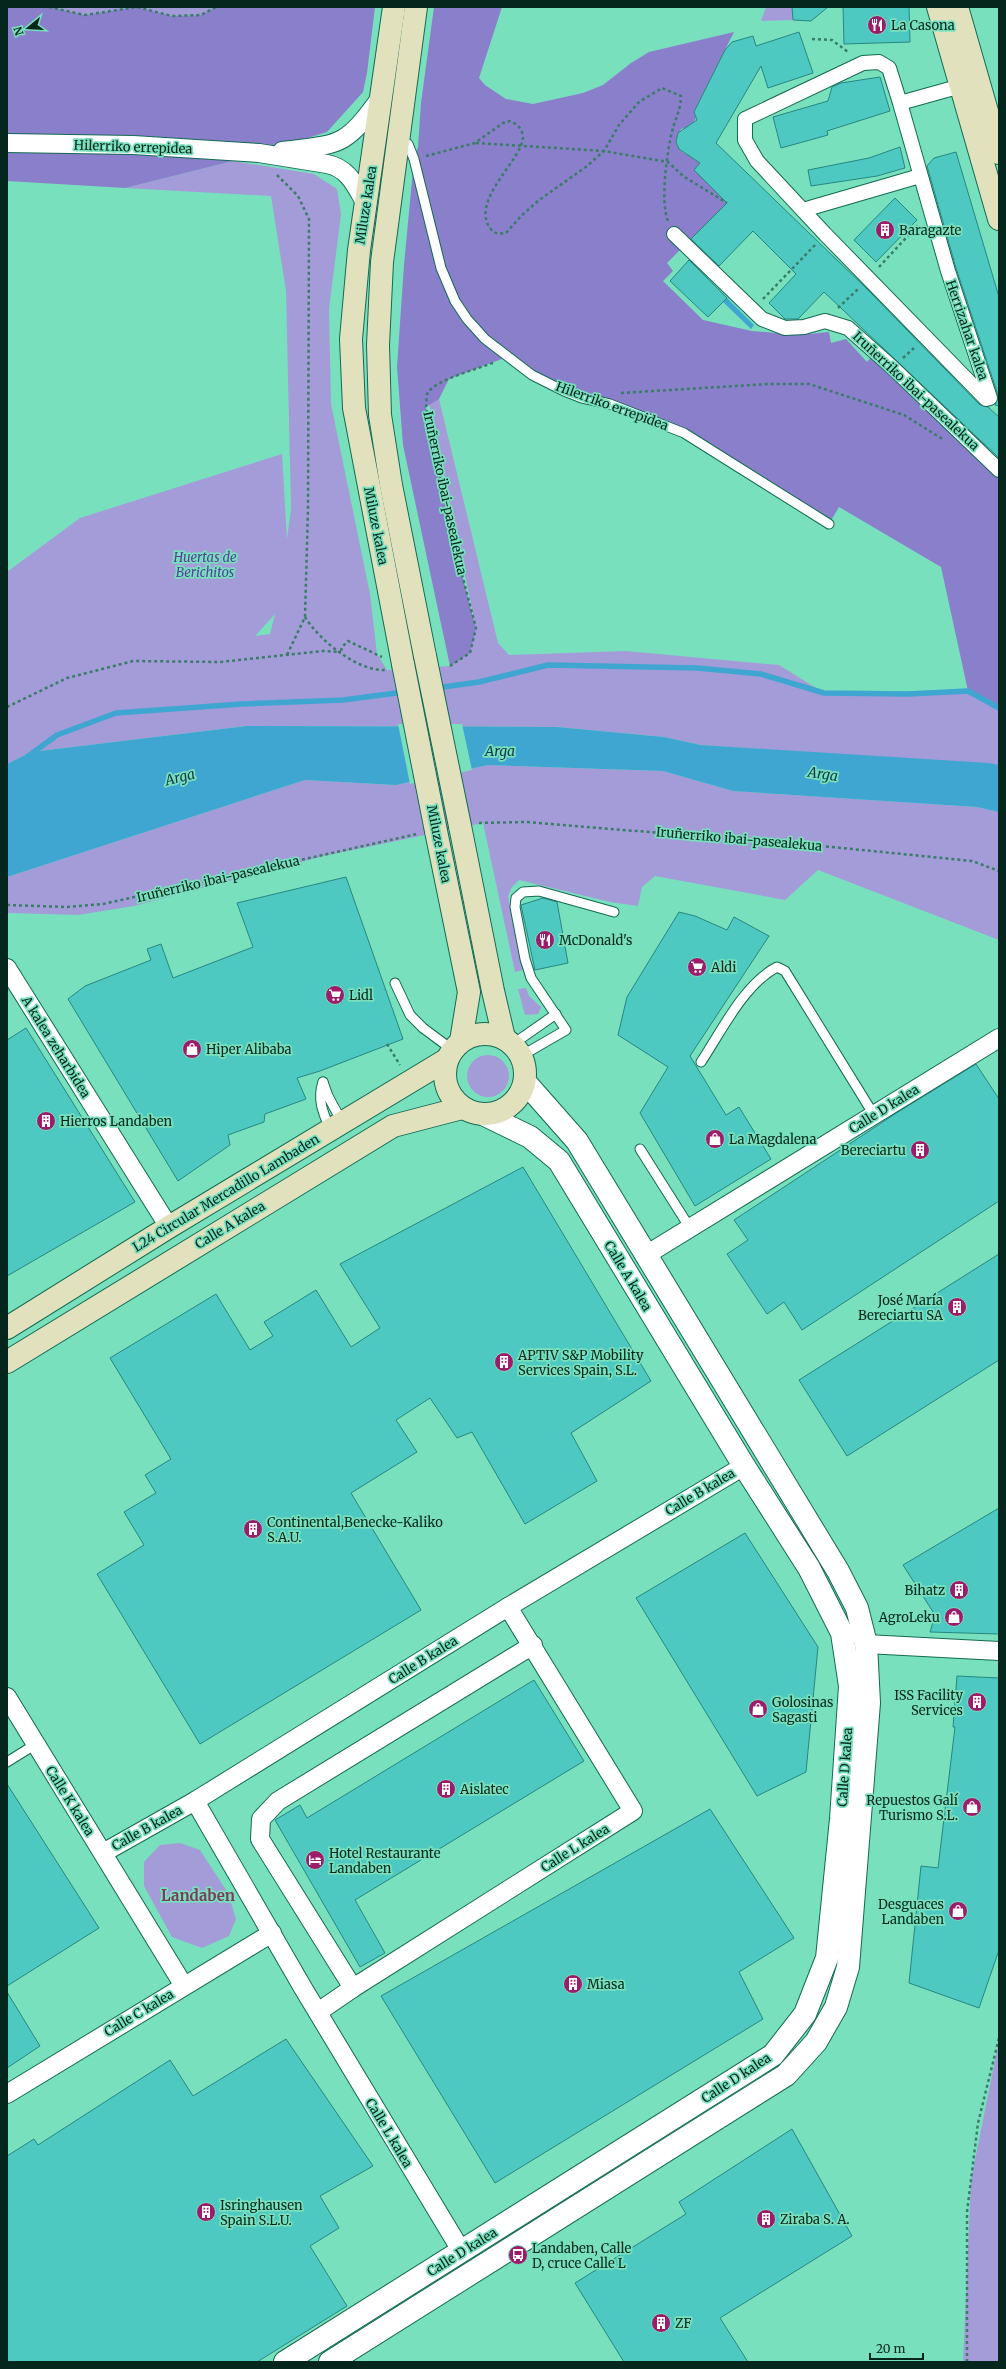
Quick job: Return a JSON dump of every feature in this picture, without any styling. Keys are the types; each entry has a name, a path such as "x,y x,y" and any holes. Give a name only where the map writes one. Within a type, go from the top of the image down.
{"main road":[{"name":"Miluze kalea","path":"394,7 359,250 351,338 354,408 391,664 428,832 469,992 454,1050"},
{"name":"Miluze kalea","path":"416,7 382,262 378,346 380,415 391,485 425,656 468,824 493,991 513,1046"},
{"path":"938,7 999,219"},
{"path":"957,7 999,153"},
{"path":"482,1033 513,1046 525,1082 511,1106 485,1115 462,1108 446,1086 454,1050 482,1033"},
{"name":"L24 Circular Mercadillo Lambaden","path":"7,1328 169,1227 336,1126 454,1050"},
{"name":"Calle A kalea","path":"7,1362 393,1126 462,1108"}],"street":[{"name":"Herrizahar kalea","path":"879,62 889,68 900,103 930,212 990,398 986,399 825,234 757,161 745,140 745,119 863,63 879,62"},
{"path":"900,103 961,86"},
{"name":"Hilerriko errepidea","path":"259,153 337,144 350,136 362,123 382,95"},
{"name":"Hilerriko errepidea","path":"7,143 133,145 259,153 337,166 351,177 366,204"},
{"path":"803,210 920,176"},
{"path":"674,234 762,319 785,328 804,327 825,321"},
{"name":"Iruñerriko ibai-pasealekua","path":"825,321 848,328 893,368 999,470"},
{"name":"A kalea zeharbidea","path":"7,968 169,1227"},
{"name":"Calle D kalea","path":"646,1255 999,1038"},
{"name":"Calle A kalea","path":"525,1082 577,1141 765,1449"},
{"name":"Calle A kalea","path":"485,1115 530,1137 559,1162 744,1466"},
{"path":"726,1385 734,1412 752,1445 744,1466 765,1467 780,1492 793,1495"},
{"name":"Calle D kalea","path":"330,2362 786,2075 816,2042 836,2007 848,1967 869,1703 866,1644 857,1608 838,1571 765,1449"},
{"name":"Calle D kalea","path":"285,2362 773,2055 805,2014 827,1958 841,1819 850,1686 842,1633 809,1568 744,1466"},
{"name":"Calle B kalea","path":"103,1853 195,1801 508,1607 744,1466"},
{"name":"Calle L kalea","path":"318,2012 353,1988 633,1811 533,1645 508,1607"},
{"path":"866,1644 999,1651"},
{"path":"353,1988 260,1839 261,1819 278,1801 533,1645"},
{"name":"Calle K kalea","path":"7,1697 184,1986"},
{"name":"Calle L kalea","path":"195,1801 318,2012 462,2252"},
{"name":"Calle C kalea","path":"7,2094 272,1933"},
{"path":"390,2324 399,2310 458,2271 462,2252 491,2250 545,2220 563,2216"}],"lane":[{"name":"Hilerriko errepidea","path":"398,142 408,144 414,159 441,268 455,301 467,319 485,339 532,375 582,398 610,404 684,433 829,524"},
{"path":"513,1046 566,1030 531,978 525,959 516,907 516,898 523,892 539,891 614,912"},
{"path":"700,1062 748,990 769,972 778,967 785,971 874,1115"},
{"path":"395,983 410,1014 429,1033 454,1050"},
{"path":"513,1046 556,1014"},
{"path":"640,1149 690,1228"},
{"path":"7,1762 36,1744"}],"path":[{"path":"49,7 85,15 137,7 172,16 201,15 216,7"},
{"path":"812,39 832,40 863,63"},
{"path":"475,143 503,123 510,121 519,126 523,137 520,146 488,202 486,213 488,226 492,231 499,234 506,233 520,216 538,201 587,166 604,151 619,125 639,102 662,88 681,96 681,104 672,132 668,162 665,213 674,234"},
{"path":"414,159 475,143 604,151 668,162 683,176 727,203"},
{"path":"259,153 259,162 283,179 298,196 309,219 308,509 305,617 287,655"},
{"path":"825,321 869,278 930,212"},
{"path":"753,310 825,234"},
{"path":"893,368 926,336"},
{"name":"Iruñerriko ibai-pasealekua","path":"450,666 470,653 476,628 453,540 426,407 427,394 436,385 448,379 507,356"},
{"path":"610,404 619,394 768,384 809,384 904,415 950,444"},
{"path":"305,617 314,632 341,652 347,659 370,669 391,664"},
{"path":"341,652 342,647 348,641 391,664"},
{"path":"7,707 67,678 132,660 220,662 323,651 341,652"},
{"name":"Iruñerriko ibai-pasealekua","path":"468,824 526,822 832,847 972,861 999,871"},
{"name":"Iruñerriko ibai-pasealekua","path":"7,905 67,907 103,904 428,832"},
{"path":"387,1044 403,1071"},
{"path":"967,2362 967,2212 978,2123 999,2038"}],"green space":[{"path":"49,7 137,7 85,15"},
{"path":"137,7 216,7 201,15 172,16"},
{"path":"766,7 792,7 793,20 761,21"},
{"name":"Huertas de Berichitos","path":"233,161 314,174 337,189 341,214 329,309 331,404 370,594 377,654 387,670 450,666 476,628 427,394 439,399 498,643 509,655 626,651 779,665 824,693 968,691 999,708 999,765 701,745 664,737 557,727 247,726 31,752 7,764 7,572 80,518 282,454 287,539 291,509 286,291 271,196 125,188","holes":["275,614 270,634 255,636"]},
{"path":"488,765 663,771 733,791 977,807 999,812 999,940 818,870 785,900 655,876 642,887 638,906 610,902 519,880 512,887 508,896 523,970 515,972 483,823 324,856 134,906 78,915 7,913 7,877 305,780 396,785"},
{"path":"526,988 529,996 541,1007 538,1014 525,1015 518,989"},
{"path":"484,1055 492,1055 500,1058 506,1064 509,1076 506,1088 500,1094 492,1097 484,1097 476,1094 470,1088 467,1080 467,1072 470,1064 476,1058"},
{"path":"180,1843 200,1850 228,1893 236,1919 229,1936 202,1948 172,1937 144,1886 144,1862 160,1845"},
{"path":"999,2040 999,2362 963,2362 971,2180"}],"shaded area":[{"path":"7,7 49,7 85,15 137,7 172,16 201,15 216,7 375,7 367,73 363,92 327,132 233,161 125,188 7,181"},
{"path":"434,7 502,7 479,78 485,85 506,99 533,104 583,93 603,85 631,63 649,52 734,32 694,112 696,118 691,127 681,129 676,142 678,147 684,153 706,158 694,170 727,203 667,263 673,271 663,281 703,320 752,331 799,335 829,332 831,343 846,339 867,362 872,356 999,478 999,708 968,691 941,567 839,507 829,524 695,440 610,404 584,404 582,398 507,357 449,379 439,399 426,407 453,540 476,628 470,653 450,666 403,445 397,367 404,265 414,159 418,147 421,103"}],"water":[{"path":"727,298 754,325 751,329 723,302"},
{"name":"Arga","path":"247,726 557,727 664,737 701,745 989,763 999,765 999,812 977,807 733,791 663,771 488,765 396,785 305,780 7,877 7,764 31,752"}],"pier":[{"path":"398,724 462,724 472,770 410,784"}],"building":[{"path":"792,7 828,7 811,21 793,20"},
{"name":"La Casona","path":"843,7 909,7 910,42 844,44"},
{"path":"799,32 813,73 768,88 761,66 716,143 868,290 980,405 988,407 999,417 999,458 824,292 798,319 785,319 769,303 796,274 753,231 719,266 691,239 727,203 694,170 700,163 679,149 676,142 678,133 697,120 694,112 725,50 732,42 753,36 756,46"},
{"path":"880,77 890,111 827,131 828,135 781,148 773,117 828,101 832,87 841,83"},
{"path":"900,147 905,168 877,176 811,186 808,170 869,158"},
{"path":"956,152 999,297 999,406 995,405 998,395 956,268 927,166 934,158"},
{"name":"Baragazte","path":"895,198 917,220 876,262 854,240"},
{"path":"689,260 727,298 708,317 670,281"},
{"name":"Hiper Alibaba","path":"346,877 403,1039 320,1071 297,1078 306,1099 265,1114 264,1122 228,1135 230,1145 178,1181 68,999 85,986 151,960 147,949 161,944 173,978 253,947 237,903"},
{"name":"McDonald's","path":"543,898 557,902 568,963 535,970 521,905"},
{"path":"679,912 695,916 727,930 734,917 769,936 690,1056 726,1115 739,1107 771,1159 695,1206 640,1113 668,1067 618,1035 627,997"},
{"name":"Hierros Landaben","path":"26,1028 135,1202 7,1276 7,1040"},
{"name":"Bereciartu","path":"976,1064 999,1099 999,1201 802,1330 784,1302 767,1314 727,1254 748,1240 734,1220 898,1112"},
{"path":"523,1167 651,1381 571,1433 597,1481 525,1524 472,1432 457,1438 430,1398 396,1420 417,1452 351,1493 421,1610 200,1744 97,1574 144,1545 124,1512 156,1493 145,1475 171,1459 110,1358 216,1294 250,1350 273,1336 264,1322 316,1290 351,1347 380,1328 340,1264"},
{"name":"José María Bereciartu SA","path":"999,1254 999,1360 847,1456 799,1380"},
{"name":"Bihatz","path":"999,1508 999,1634 930,1632 935,1615 903,1565"},
{"name":"Golosinas Sagasti","path":"745,1533 818,1647 806,1772 757,1796 636,1598"},
{"path":"957,1676 999,1678 999,1950 979,2008 909,1983 921,1866 938,1868 955,1727 953,1727"},
{"name":"Aislatec","path":"534,1680 584,1761 355,1900 385,1953 360,1967 275,1820 300,1805 307,1818"},
{"path":"7,1784 99,1928 7,1986"},
{"name":"Miasa","path":"710,1809 794,1938 739,1972 763,2019 495,2183 381,1996"},
{"path":"7,1992 40,2046 7,2068"},
{"name":"Isringhausen Spain S.L.U.","path":"286,2039 373,2166 320,2196 339,2228 310,2246 347,2306 257,2362 7,2362 7,2156 34,2139 38,2145 170,2060 193,2096"},
{"path":"792,2129 852,2236 720,2318 748,2362 624,2362 575,2283 686,2214 679,2202"}],"waterway":[{"path":"436,688 479,682 548,665 697,668 761,674 824,693 908,694 968,691 999,708"},
{"path":"27,757 57,735 116,713 242,704 343,700 404,692"}],"place":[{"name":"La Casona","path":"877,25"},
{"name":"Baragazte","path":"885,230"},
{"name":"McDonald's","path":"545,940"},
{"name":"Aldi","path":"697,967"},
{"name":"Lidl","path":"335,995"},
{"name":"Hiper Alibaba","path":"192,1049"},
{"name":"Hierros Landaben","path":"46,1121"},
{"name":"La Magdalena","path":"715,1139"},
{"name":"Bereciartu","path":"920,1150"},
{"name":"José María Bereciartu SA","path":"957,1307"},
{"name":"APTIV S&P Mobility Services Spain, S.L.","path":"504,1362"},
{"name":"Continental,Benecke-Kaliko S.A.U.","path":"253,1529"},
{"name":"Bihatz","path":"959,1590"},
{"name":"AgroLeku","path":"954,1617"},
{"name":"ISS Facility Services","path":"977,1702"},
{"name":"Golosinas Sagasti","path":"758,1709"},
{"name":"Aislatec","path":"446,1789"},
{"name":"Repuestos Galí Turismo S.L.","path":"972,1807"},
{"name":"Hotel Restaurante Landaben","path":"315,1860"},
{"name":"Desguaces Landaben","path":"958,1911"},
{"name":"Miasa","path":"573,1984"},
{"name":"Isringhausen Spain S.L.U.","path":"206,2212"},
{"name":"Ziraba S. A.","path":"766,2219"},
{"name":"Landaben, Calle D, cruce Calle L","path":"518,2255"},
{"name":"ZF","path":"661,2323"}],"district":[{"name":"Landaben","path":"198,1895"}]}
